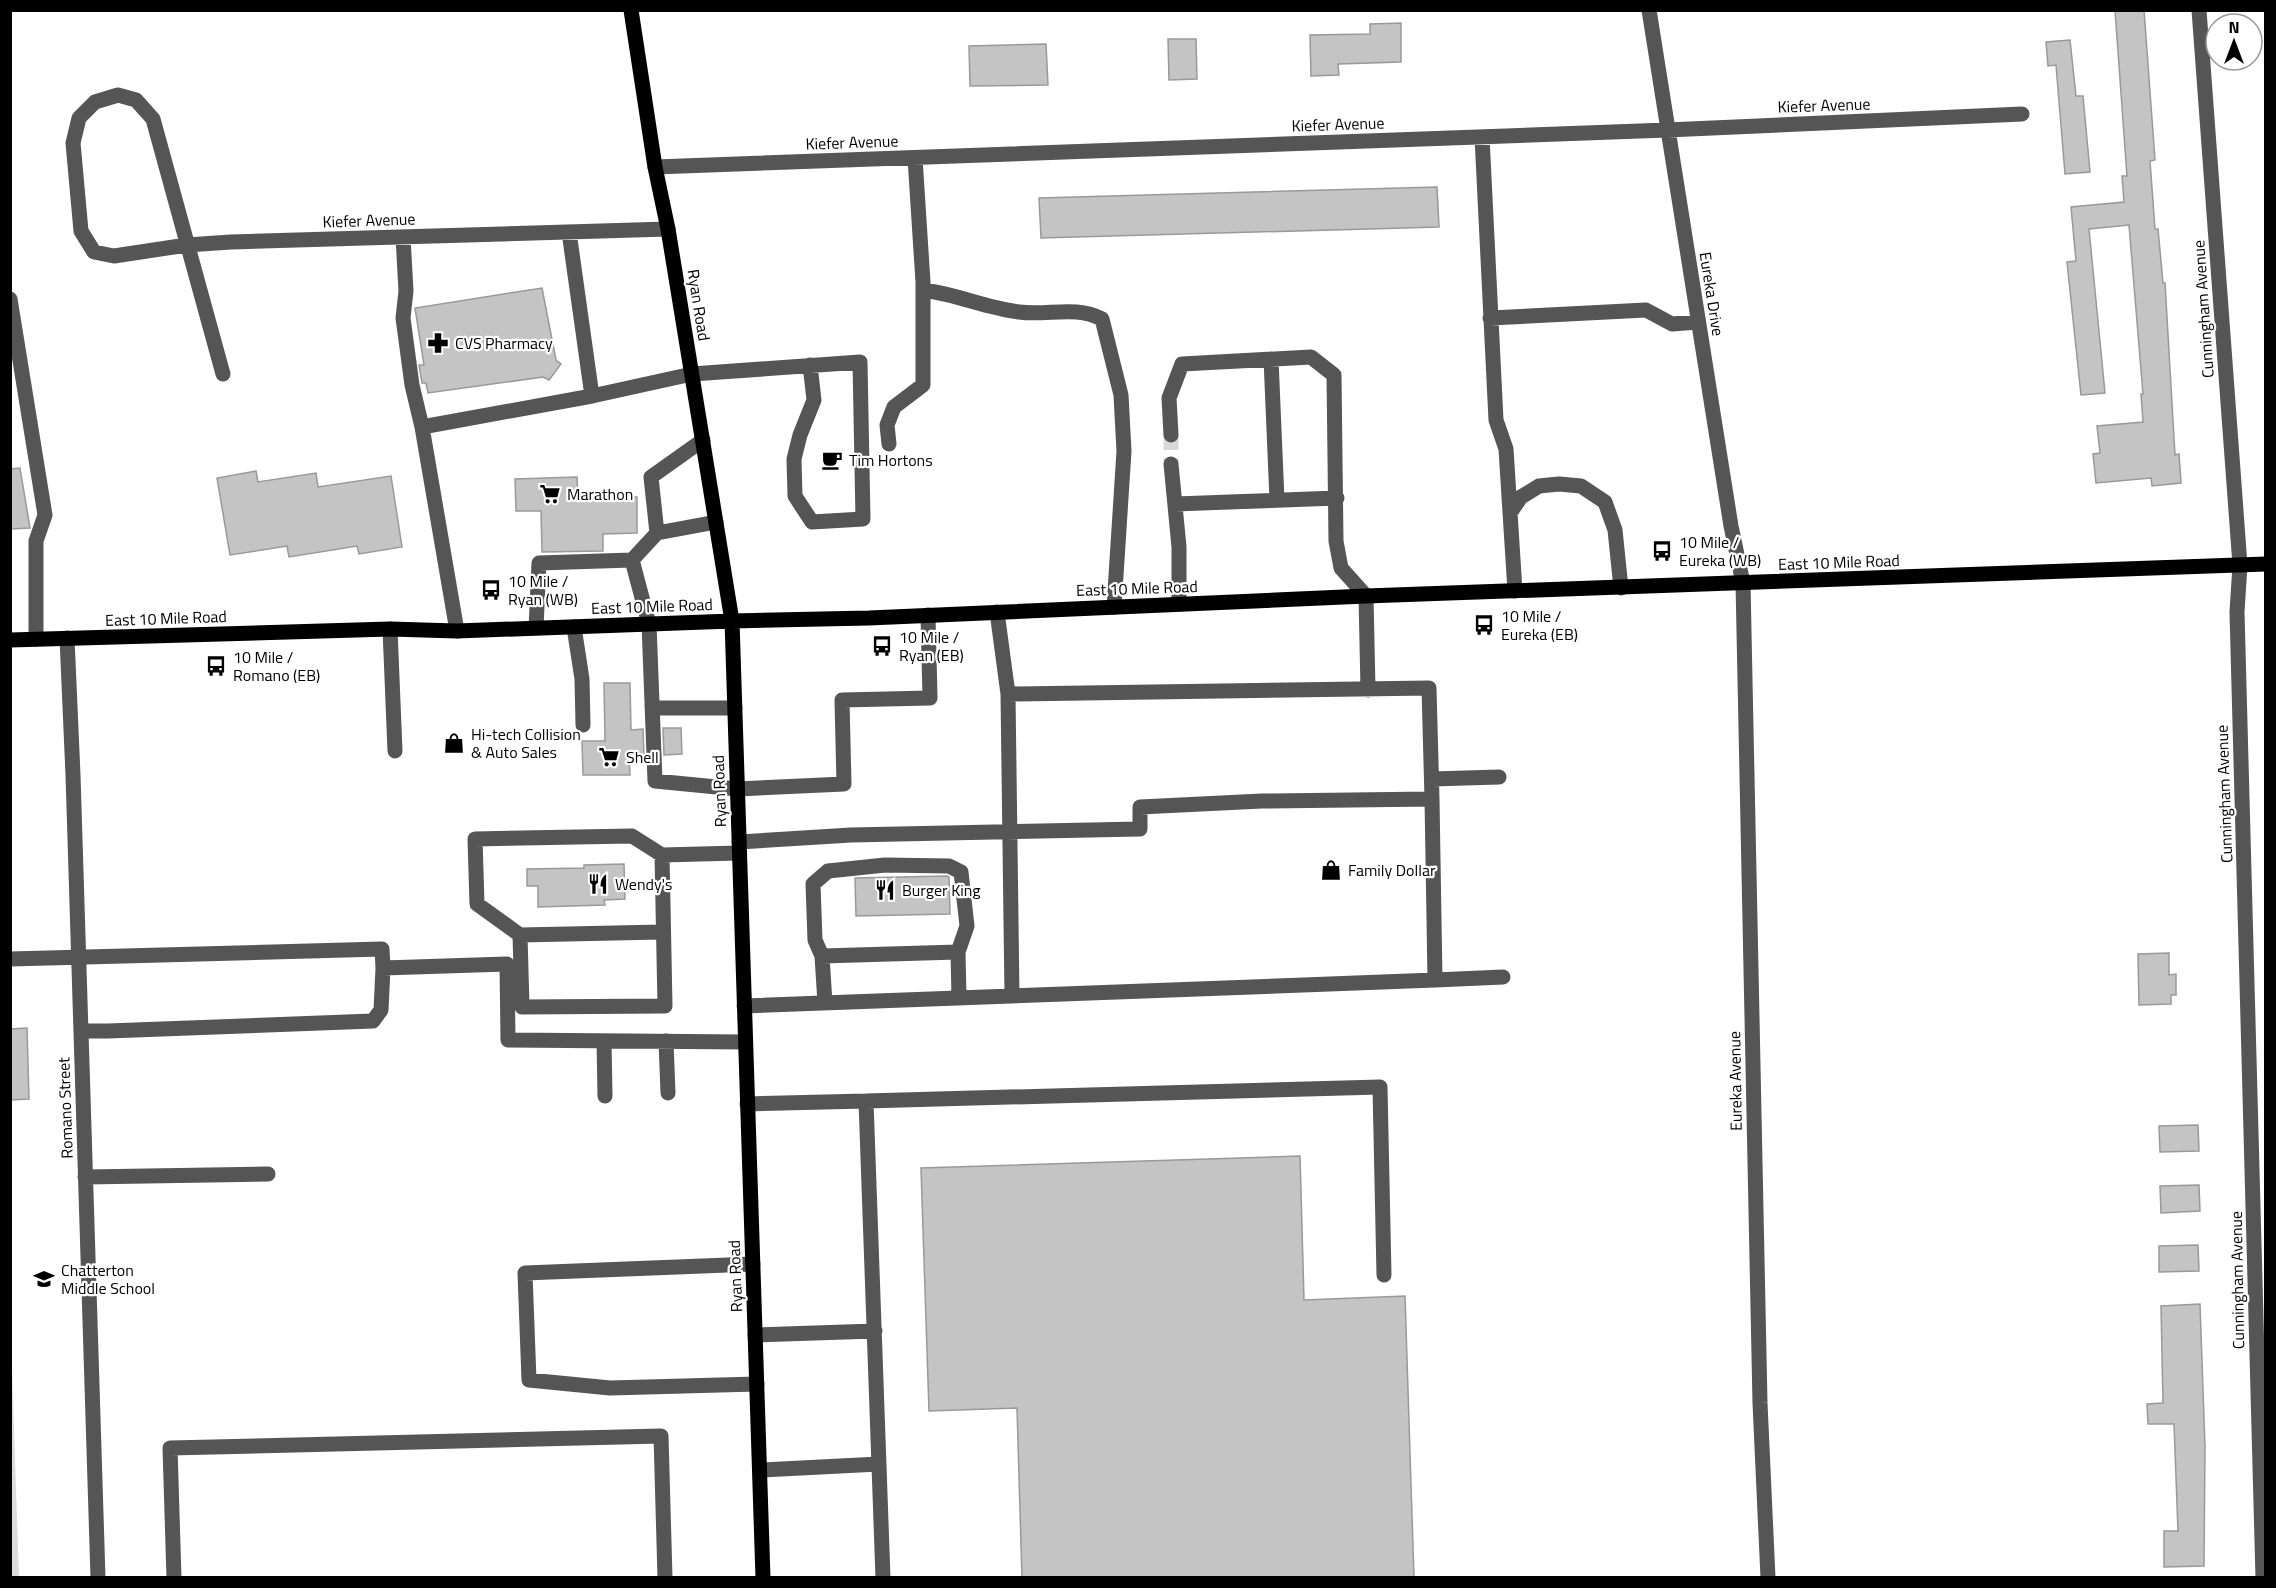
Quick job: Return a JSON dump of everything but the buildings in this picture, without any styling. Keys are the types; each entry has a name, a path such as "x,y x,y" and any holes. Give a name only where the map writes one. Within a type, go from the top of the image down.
{"main road":[{"name":"Ryan Road","path":"631,10 655,167 668,229 732,621 763,1578"},
{"name":"East 10 Mile Road","path":"10,640 390,629 457,631 2265,564"}],"street":[{"name":"Eureka Drive","path":"1649,10 1731,526 1743,583"},
{"name":"Cunningham Avenue","path":"2199,10 2240,566 2237,612 2262,1394 2263,1578"},
{"name":"Kiefer Avenue","path":"187,245 153,119 136,100 118,95 95,102 79,118 73,142 81,231 94,252 114,256 187,245 668,229"},
{"name":"Kiefer Avenue","path":"655,167 1667,130 2022,114"},
{"path":"1482,137 1496,420 1506,449 1515,591"},
{"path":"889,444 887,425 894,407 923,385 923,290 915,158"},
{"path":"569,232 592,396"},
{"path":"403,237 406,291 403,318 412,385 422,427 457,631"},
{"path":"187,245 223,374"},
{"path":"923,290 947,293 1020,312 1088,312 1102,319 1121,395 1124,451 1114,607"},
{"path":"10,299 45,515 36,541 36,639"},
{"path":"1490,318 1646,310 1672,324 1698,322"},
{"path":"1171,435 1169,398 1182,364 1311,357 1334,375 1336,541 1341,568 1366,596 1368,690"},
{"path":"1271,359 1277,500"},
{"path":"422,427 592,396 692,374 810,365 860,362 863,519 812,522 795,496 794,459 800,435 814,400 810,365"},
{"path":"657,533 651,477 703,440"},
{"path":"1171,464 1179,547 1179,604"},
{"path":"1510,513 1521,497 1539,486 1559,484 1581,486 1605,502 1615,530 1620,588"},
{"path":"1175,504 1337,498"},
{"path":"536,628 539,562 632,560 657,533 716,522"},
{"path":"632,560 649,624 655,781 737,789 844,784 842,700 930,698 928,615"},
{"name":"Eureka Avenue","path":"1743,583 1760,1391 1768,1578"},
{"path":"997,612 1008,694 1012,996"},
{"path":"574,627 582,679 583,725"},
{"path":"390,629 395,751"},
{"name":"Romano Street","path":"67,638 98,1578"},
{"path":"1008,694 1429,688 1435,980"},
{"path":"652,708 735,708"},
{"path":"1432,779 1499,777"},
{"path":"662,932 520,935 477,904 475,839 632,836 662,855 851,835 1140,829 1140,807 1262,801 1432,799"},
{"path":"520,935 522,1007 665,1005 662,855"},
{"path":"825,1003 822,956 815,940 813,884 828,871 885,865 949,866 961,872 967,926 958,952 959,998"},
{"path":"10,959 382,949 381,1010 373,1021 81,1031"},
{"path":"822,956 958,952"},
{"path":"383,968 507,964 508,1040 745,1042"},
{"path":"744,1005 1503,977"},
{"path":"604,1041 605,1096"},
{"path":"666,1041 668,1093"},
{"path":"747,1104 1380,1087 1384,1275"},
{"path":"866,1101 883,1578"},
{"path":"85,1177 268,1174"},
{"path":"753,1264 525,1273 529,1380 610,1388 757,1384"},
{"path":"755,1335 875,1331"},
{"path":"174,1578 170,1448 661,1436 665,1578"},
{"path":"760,1470 879,1464"}],"shaded area":[{"path":"10,1308 19,1577 19,1578 10,1577"}],"tunnel":[{"path":"1171,435 1171,464"}],"place":[{"name":"CVS Pharmacy","path":"438,343"},
{"name":"Tim Hortons","path":"832,460"},
{"name":"Marathon","path":"550,494"},
{"name":"10 Mile / Eureka (WB)","path":"1662,551"},
{"name":"10 Mile / Ryan (WB)","path":"491,590"},
{"name":"10 Mile / Eureka (EB)","path":"1484,625"},
{"name":"10 Mile / Ryan (EB)","path":"882,646"},
{"name":"10 Mile / Romano (EB)","path":"216,666"},
{"name":"Hi-tech Collision & Auto Sales","path":"454,743"},
{"name":"Shell","path":"609,757"},
{"name":"Family Dollar","path":"1331,870"},
{"name":"Wendy's","path":"598,884"},
{"name":"Burger King","path":"885,890"},
{"name":"Chatterton Middle School","path":"44,1279"}]}
